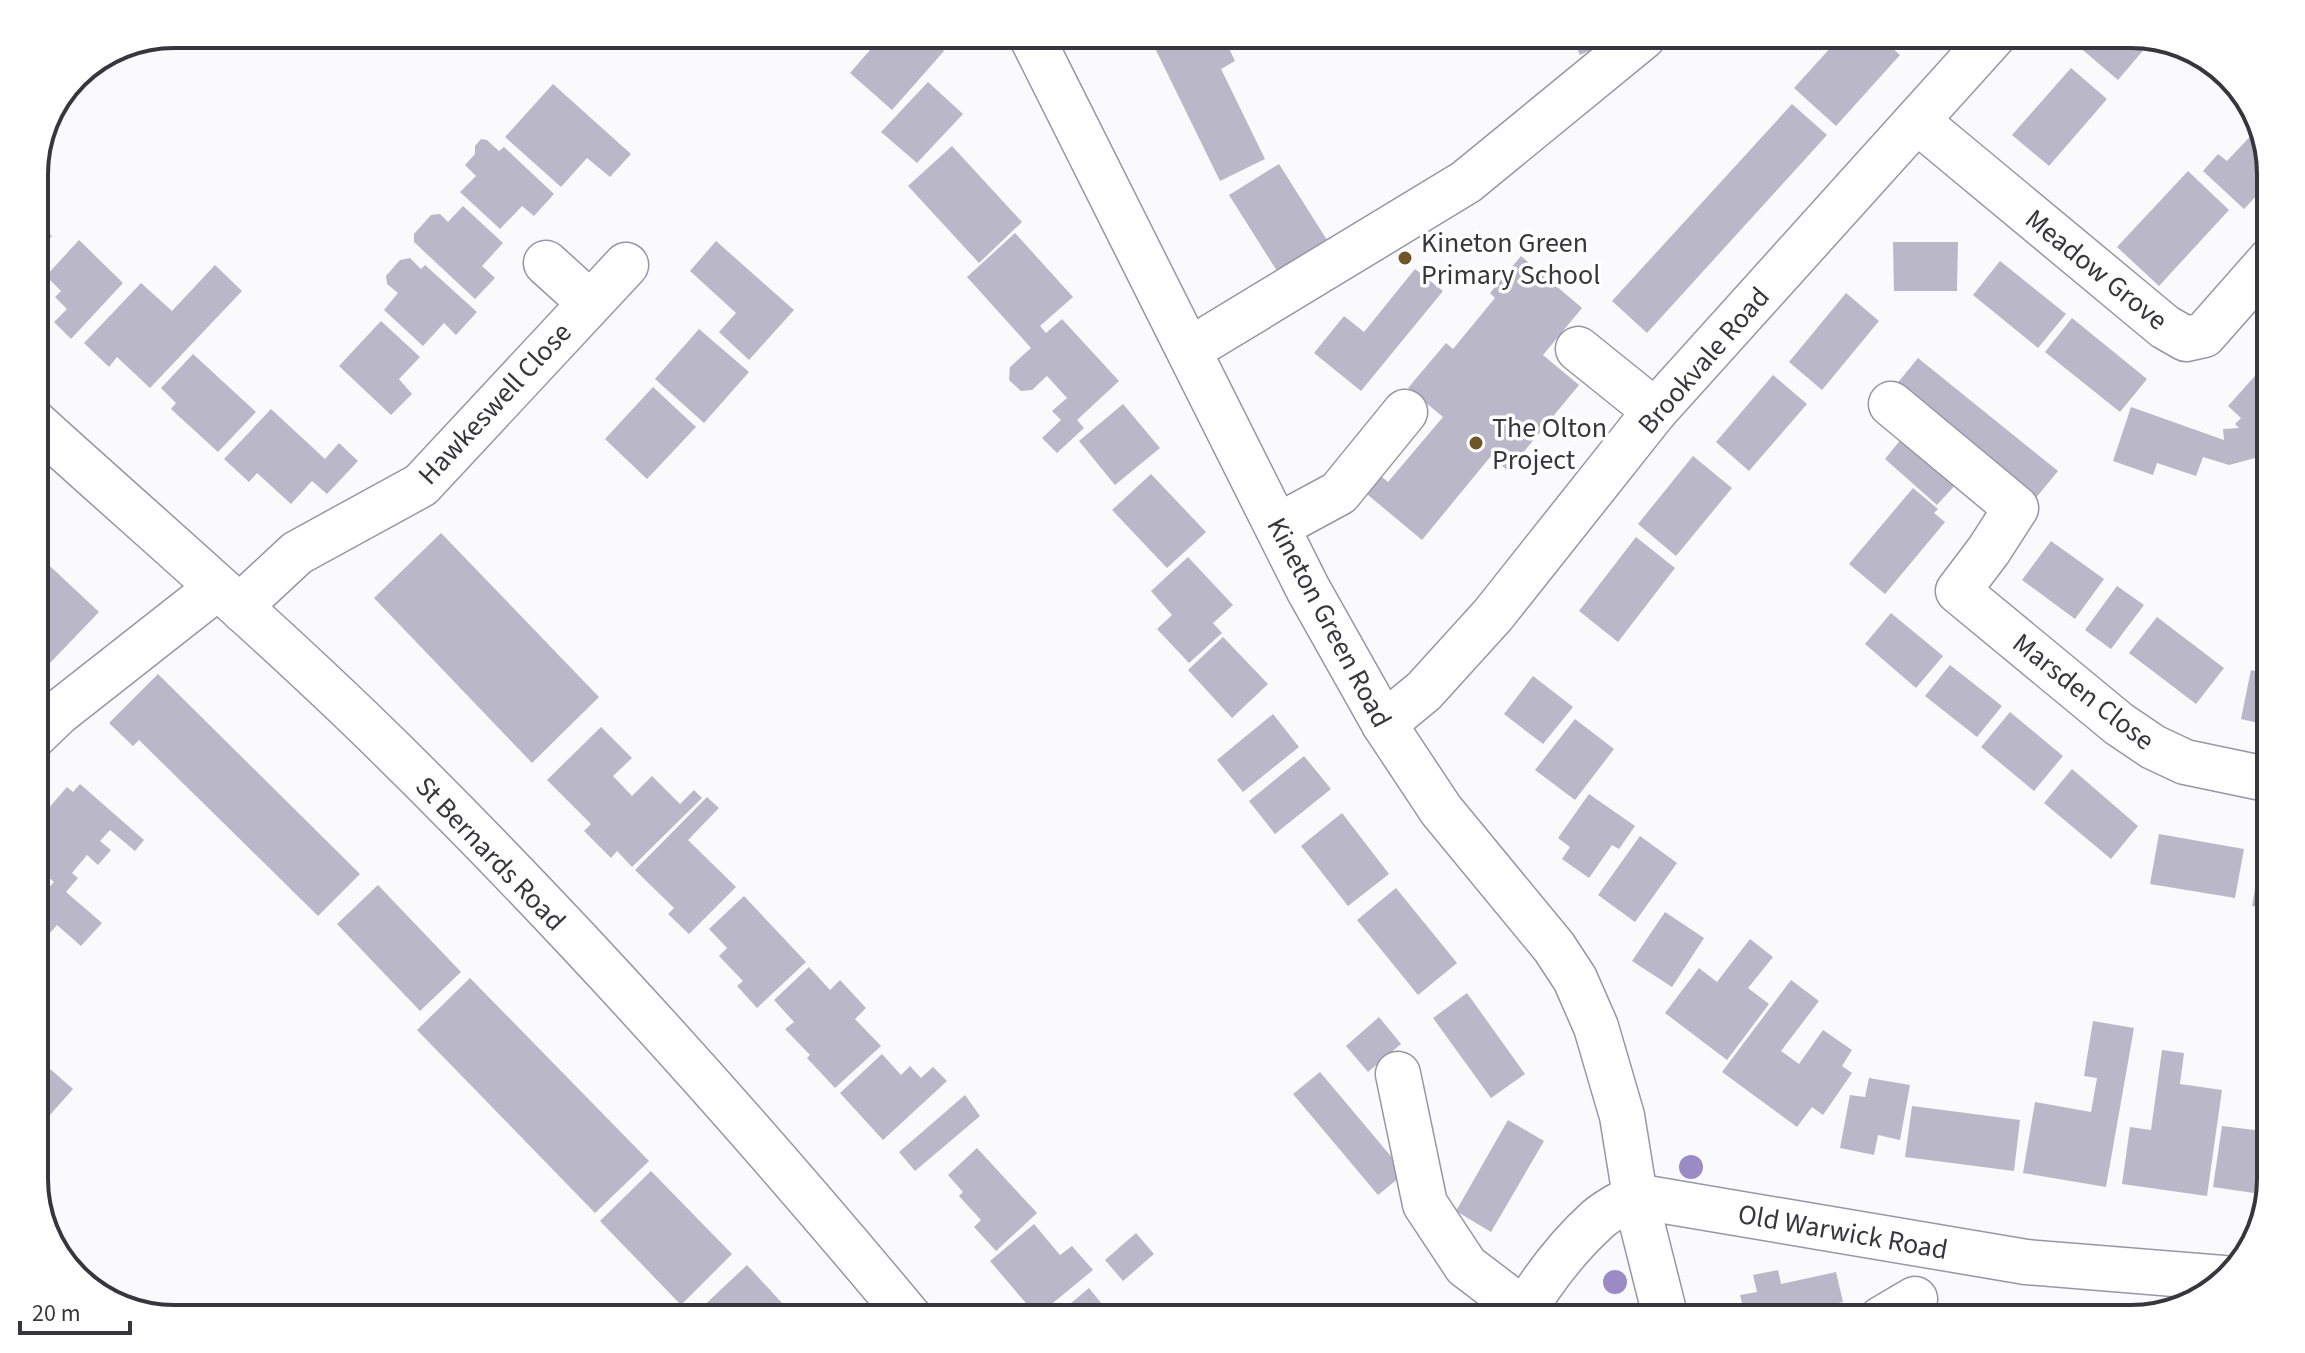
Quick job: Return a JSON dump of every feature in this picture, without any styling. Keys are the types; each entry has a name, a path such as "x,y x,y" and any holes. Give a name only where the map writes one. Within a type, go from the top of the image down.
{"street":[{"name":"Kineton Green Road","path":"1037,48 1308,589 1384,724 1441,810 1554,947 1575,979 1596,1027 1622,1116 1635,1196 1662,1305"},
{"path":"1189,350 1466,182 1630,48"},
{"name":"Brookvale Road","path":"1384,724 1424,691 1493,615 1655,411 1982,48"},
{"name":"Meadow Grove","path":"1917,121 2165,327 2186,339 2204,335 2257,275"},
{"name":"Hawkeswell Close","path":"546,263 589,302"},
{"name":"Hawkeswell Close","path":"48,723 231,600 254,593 297,553 421,485 626,265"},
{"path":"1578,349 1655,411"},
{"name":"Marsden Close","path":"1891,404 2016,508 1958,591 2119,724 2153,747 2185,762 2257,777"},
{"path":"1278,526 1339,493 1405,412"},
{"name":"St Bernards Road","path":"48,435 388,747 549,911 715,1091 899,1305"},
{"path":"1398,1074 1425,1204 1466,1266 1512,1305"},
{"path":"1527,1305 1537,1288 1600,1217 1635,1196"},
{"name":"Old Warwick Road","path":"1635,1196 2026,1262 2209,1278"}],"building":[{"path":"872,48 940,48 944,51 892,110 850,73"},
{"path":"1155,48 1229,48 1235,61 1221,69 1265,159 1220,181"},
{"path":"1577,48 1596,48 1580,55"},
{"path":"1830,48 1892,48 1900,55 1836,126 1794,88"},
{"path":"2080,48 2145,49 2118,80"},
{"path":"2071,68 2107,99 2049,166 2012,135"},
{"path":"928,82 963,114 917,163 881,132"},
{"path":"553,84 631,154 610,177 587,158 561,187 505,137"},
{"path":"1792,104 1827,135 1647,333 1612,301"},
{"path":"2251,136 2257,165 2257,195 2244,209 2203,171 2218,154 2227,161"},
{"path":"481,139 487,140 499,151 504,147 554,194 534,216 522,206 500,229 460,192 476,176 465,165 475,154 475,146"},
{"path":"952,146 1022,222 979,263 908,186"},
{"path":"1279,164 1327,240 1277,271 1229,195"},
{"path":"2188,171 2229,210 2159,286 2117,247"},
{"path":"463,206 503,243 482,266 495,278 475,299 414,242 414,234 431,215 440,214 448,222"},
{"path":"1015,233 1073,297 1040,326 1046,333 1062,319 1119,381 1077,420 1084,428 1057,453 1042,438 1061,420 1052,411 1067,398 1047,376 1032,390 1021,391 1009,380 1010,367 1031,348 967,277"},
{"path":"79,240 123,283 71,339 54,322 67,309 55,297 61,291 48,278 48,274"},
{"path":"716,241 794,310 749,360 719,332 736,313 690,271"},
{"path":"1893,242 1958,242 1957,291 1894,291"},
{"path":"1521,256 1582,308 1543,355 1579,385 1508,471 1491,456 1422,540 1356,485 1370,467 1388,482 1443,417 1408,388 1446,343 1453,349 1495,298 1490,293"},
{"path":"410,258 421,269 425,265 477,312 456,335 444,323 423,346 384,310 398,293 387,284 386,276 400,260"},
{"path":"2000,261 2066,314 2038,348 1973,295"},
{"path":"215,265 242,291 150,388 117,357 109,367 84,343 141,283 172,311"},
{"path":"1415,269 1443,291 1361,391 1314,353 1344,316 1364,332"},
{"path":"1846,293 1879,321 1822,390 1789,362"},
{"path":"2072,318 2147,379 2120,412 2045,352"},
{"path":"381,321 420,357 399,379 412,394 391,415 339,366"},
{"path":"699,329 749,372 704,423 655,379"},
{"path":"193,354 256,412 218,452 171,409 176,403 161,388"},
{"path":"1918,358 2058,471 2035,499 1895,386"},
{"path":"2257,374 2255,458 2229,465 2203,457 2196,476 2157,463 2153,475 2113,461 2131,407 2224,440 2223,429 2239,428 2235,424 2241,418 2228,406"},
{"path":"1773,375 1807,404 1749,471 1716,442"},
{"path":"653,387 696,427 647,479 605,439"},
{"path":"1123,404 1160,448 1115,485 1079,441"},
{"path":"271,409 325,459 339,443 358,461 327,494 312,481 291,504 257,473 249,482 224,459"},
{"path":"1902,438 1956,484 1937,505 1885,459"},
{"path":"1693,456 1732,488 1676,556 1638,524"},
{"path":"1151,474 1206,532 1167,568 1112,510"},
{"path":"1913,488 1938,509 1934,513 1945,522 1885,594 1849,564"},
{"path":"441,533 599,697 532,763 374,598"},
{"path":"1636,537 1675,568 1618,642 1579,611"},
{"path":"2051,541 2104,579 2075,619 2022,580"},
{"path":"1188,557 1233,605 1213,623 1222,633 1189,663 1157,629 1172,615 1151,591"},
{"path":"48,564 99,612 50,663 48,661"},
{"path":"2117,586 2144,605 2111,649 2085,630"},
{"path":"1891,613 1943,656 1916,688 1865,644"},
{"path":"2157,617 2224,668 2196,704 2129,653"},
{"path":"1223,637 1268,684 1232,718 1188,670"},
{"path":"1950,665 2002,706 1977,737 1925,696"},
{"path":"2251,670 2257,672 2257,723 2241,719"},
{"path":"158,674 360,874 318,916 139,740 133,746 109,723"},
{"path":"1533,676 1573,707 1543,744 1504,714"},
{"path":"2010,712 2063,756 2034,791 1981,747"},
{"path":"1273,714 1299,747 1243,792 1217,760"},
{"path":"1575,719 1614,749 1575,800 1535,770"},
{"path":"601,727 632,758 613,776 632,796 652,776 680,804 694,790 702,798 632,867 617,851 611,858 584,831 591,824 547,780"},
{"path":"1304,756 1331,789 1275,834 1249,801"},
{"path":"2072,769 2138,826 2111,859 2044,803"},
{"path":"80,784 144,840 135,851 110,830 100,841 111,850 98,865 87,855 72,873 78,878 66,892 102,923 81,946 57,925 48,935 48,889 54,882 48,877 48,809 67,787 73,792"},
{"path":"1589,794 1635,826 1619,849 1612,845 1589,878 1562,859 1570,847 1558,838"},
{"path":"707,797 719,808 688,840 736,887 689,934 668,914 674,908 635,870"},
{"path":"1342,813 1389,874 1348,906 1301,846"},
{"path":"2159,834 2244,849 2235,898 2150,884"},
{"path":"1640,836 1677,863 1635,922 1598,895"},
{"path":"2257,878 2257,907 2252,906"},
{"path":"378,885 461,972 420,1011 337,924"},
{"path":"1396,888 1457,963 1418,995 1357,920"},
{"path":"744,896 806,962 757,1008 737,986 743,981 719,956 727,948 709,929"},
{"path":"1665,912 1704,938 1672,987 1632,961"},
{"path":"1750,939 1773,957 1748,988 1769,1004 1727,1060 1665,1013 1699,968 1717,982"},
{"path":"809,967 830,990 840,980 866,1008 855,1019 881,1046 835,1088 785,1029 794,1022 774,1000"},
{"path":"470,978 649,1161 595,1213 417,1030"},
{"path":"1791,980 1819,1001 1781,1051 1799,1064 1823,1030 1852,1050 1842,1066 1852,1073 1823,1115 1812,1107 1797,1127 1722,1072"},
{"path":"1467,993 1525,1074 1491,1098 1433,1018"},
{"path":"1379,1017 1401,1044 1368,1072 1346,1046"},
{"path":"2093,1021 2134,1028 2106,1187 2023,1173 2035,1102 2091,1112 2097,1078 2084,1076"},
{"path":"2162,1050 2184,1053 2180,1084 2222,1090 2207,1196 2122,1184 2130,1127 2151,1130"},
{"path":"882,1054 901,1075 910,1066 921,1078 933,1067 947,1081 883,1140 840,1093"},
{"path":"48,1067 73,1089 48,1117"},
{"path":"1320,1072 1405,1173 1378,1195 1293,1094"},
{"path":"1869,1078 1910,1085 1900,1140 1878,1135 1874,1155 1840,1148 1850,1095 1865,1097"},
{"path":"965,1095 980,1116 915,1171 899,1152"},
{"path":"1912,1106 2020,1120 2014,1171 1905,1157"},
{"path":"1508,1120 1544,1141 1491,1232 1456,1211"},
{"path":"2222,1126 2257,1130 2256,1193 2213,1187"},
{"path":"977,1148 1037,1213 996,1251 974,1227 981,1220 959,1196 963,1192 948,1175"},
{"path":"651,1171 732,1254 681,1305 600,1221"},
{"path":"1034,1224 1060,1255 1072,1246 1093,1270 1050,1305 1028,1305 990,1261"},
{"path":"1136,1233 1154,1254 1123,1281 1105,1260"},
{"path":"747,1265 784,1305 705,1305"},
{"path":"1778,1270 1781,1284 1836,1272 1843,1302 1829,1305 1742,1305 1740,1295 1757,1292 1753,1275"},
{"path":"1089,1288 1103,1305 1069,1305"}],"place":[{"name":"Kineton Green Primary School","path":"1405,258"},
{"name":"The Olton Project","path":"1476,443"}]}
